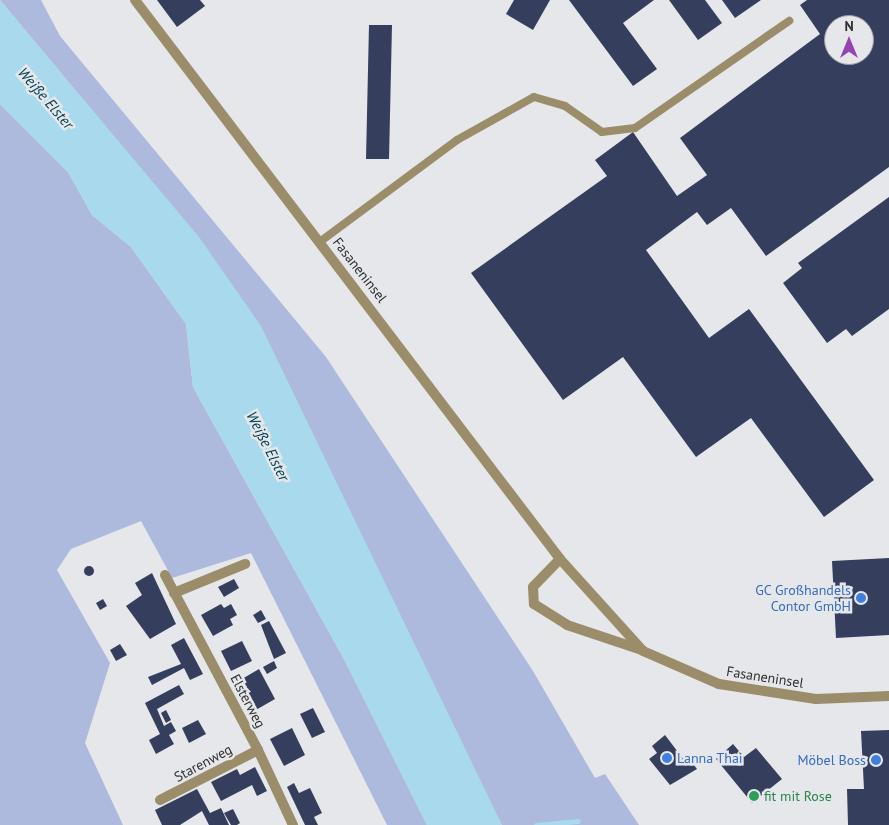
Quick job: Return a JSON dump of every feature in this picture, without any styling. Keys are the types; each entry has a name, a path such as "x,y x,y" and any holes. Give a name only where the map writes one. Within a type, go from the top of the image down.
{"street":[{"name":"Fasaneninsel","path":"135,0 321,241 560,559 644,650"},
{"name":"Fasaneninsel","path":"560,559 533,588 534,604 567,625 644,650 718,684 816,700 889,696"},
{"path":"174,593 245,564"},
{"name":"Elsterweg","path":"165,576 258,750 292,825"},
{"name":"Starenweg","path":"160,800 258,750"}],"lane":[{"path":"321,241 457,140 534,97 565,106 602,132 622,132 651,120 788,21"}],"shaded area":[{"path":"0,0 41,0 60,36 326,357 533,671 595,778 605,774 639,825 502,825 181,217"},
{"path":"0,104 68,172 92,215 131,247 186,324 193,387 345,661 427,825 387,825 251,553 172,578 141,521 71,549 57,570 110,663 85,743 123,825 0,825"}],"water":[{"name":"Weiße Elster","path":"0,0 199,237 261,326 502,825 427,825 345,661 193,387 186,324 131,247 92,215 68,172 0,104"}],"building":[{"path":"157,0 200,0 205,6 177,27"},
{"path":"514,0 550,0 533,30 506,14"},
{"path":"569,0 654,0 623,23 657,69 633,86"},
{"path":"669,0 705,0 722,23 698,40"},
{"path":"722,0 761,0 735,18"},
{"path":"807,0 889,0 889,167 766,256 731,208 707,225 697,212 646,250 709,338 749,309 874,480 824,517 751,418 696,457 623,357 563,400 471,273 607,176 595,160 633,132 677,196 707,175 680,138 820,34 800,5"},
{"path":"369,25 392,25 389,159 366,159"},
{"path":"889,197 889,309 852,336 846,329 827,343 783,283 802,268 798,263"},
{"name":"GC Großhandels Contor GmbH","path":"889,558 889,635 836,638 832,561"},
{"path":"87,566 91,566 94,571 91,576 87,576 84,573 84,569"},
{"path":"152,573 176,624 150,639 126,606 142,595 135,583"},
{"path":"234,579 239,588 224,597 218,587"},
{"path":"103,599 107,606 100,610 96,603"},
{"path":"221,604 224,608 231,604 237,615 230,619 233,625 213,636 201,615"},
{"path":"261,610 266,619 258,623 253,615"},
{"path":"269,621 286,653 274,659 261,625"},
{"path":"184,638 203,674 190,680 184,668 152,685 148,677 181,664 171,645"},
{"path":"242,641 252,661 231,671 221,651"},
{"path":"120,644 127,655 116,661 110,650"},
{"path":"274,661 277,668 267,674 263,667"},
{"path":"259,669 275,699 254,711 241,694 247,687 242,679"},
{"path":"179,685 184,694 157,709 164,726 171,722 176,731 169,735 174,744 156,754 149,740 160,734 145,703"},
{"path":"313,708 325,732 312,738 300,714"},
{"path":"166,710 171,720 166,723 161,713"},
{"path":"198,720 206,734 189,743 182,728"},
{"path":"292,728 305,755 284,766 270,739"},
{"name":"Möbel Boss","path":"889,730 889,825 848,825 847,789 864,789 861,731"},
{"path":"665,735 687,764 691,761 697,769 670,785 649,759 657,753 652,746"},
{"path":"733,744 744,757 756,748 782,779 752,803 716,759"},
{"path":"255,767 267,791 257,796 252,785 221,801 211,782 237,769 240,775"},
{"path":"294,783 299,793 310,788 322,813 314,817 318,825 305,825 287,787"},
{"path":"197,789 210,813 221,808 229,825 209,825 202,811 180,825 162,825 155,810"},
{"path":"233,809 240,823 237,825 231,825 224,813"}],"waterway":[{"path":"536,825 578,821"}],"place":[{"name":"GC Großhandels Contor GmbH","path":"861,598"},
{"name":"Lanna Thai","path":"667,758"},
{"name":"Möbel Boss","path":"876,760"},
{"name":"fit mit Rose","path":"754,796"}]}
